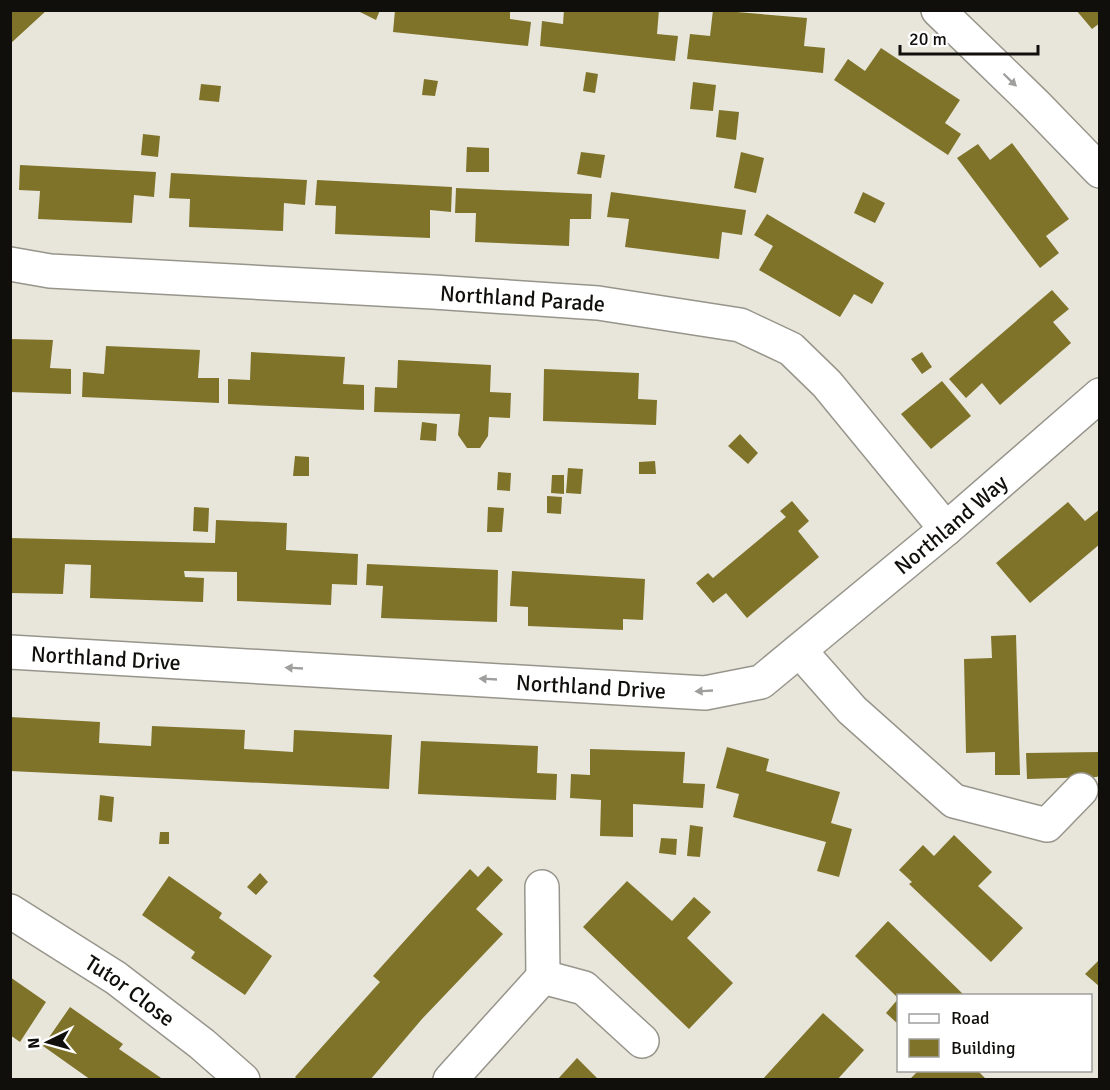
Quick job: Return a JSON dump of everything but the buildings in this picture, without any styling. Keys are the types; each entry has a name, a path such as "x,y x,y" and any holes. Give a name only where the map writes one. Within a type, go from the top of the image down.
{"street":[{"path":"938,10 1100,171"},
{"name":"Northland Parade","path":"10,264 50,271 375,288 598,303 740,325 791,349 827,384 946,529"},
{"name":"Northland Way","path":"800,651 946,529 1100,394"},
{"path":"800,651 852,710 954,801 1047,825 1081,790"},
{"name":"Northland Drive","path":"10,652 705,693 761,682 800,651"},
{"path":"450,1080 543,977 542,887"},
{"name":"Tutor Close","path":"10,911 116,978 202,1044 243,1080"},
{"path":"543,977 584,988 642,1041"}]}
